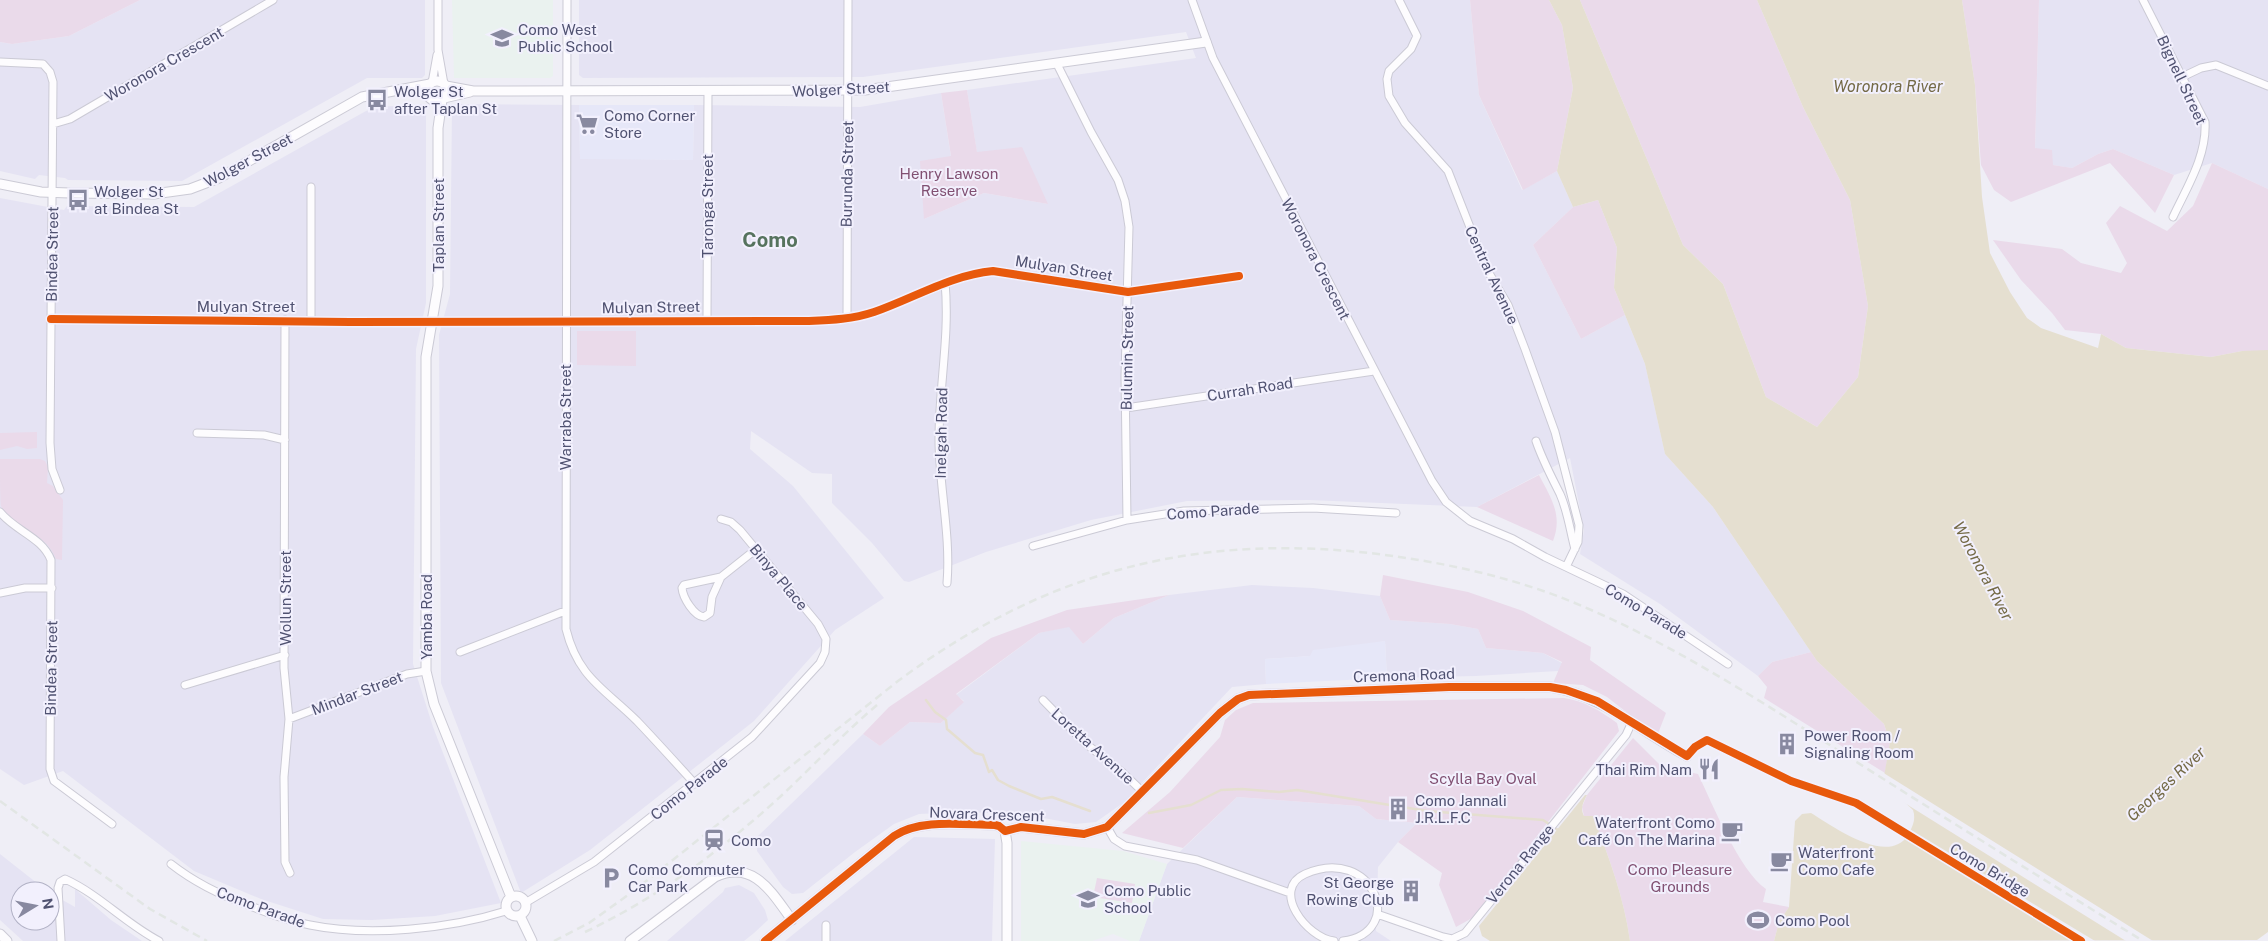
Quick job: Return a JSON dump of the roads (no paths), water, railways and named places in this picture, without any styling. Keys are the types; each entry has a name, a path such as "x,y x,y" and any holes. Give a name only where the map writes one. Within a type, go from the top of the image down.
{"street":[{"name":"Woronora Crescent","path":"54,124 70,119 273,0"},
{"path":"438,0 438,50 447,94 443,99 430,98 428,89 431,84 438,50"},
{"name":"Warraba Street","path":"567,0 565,611 570,645 587,675 636,720 696,784"},
{"name":"Burunda Street","path":"848,0 848,318"},
{"name":"Woronora Crescent","path":"1192,0 1206,42 1374,371 1435,486 1454,510"},
{"name":"Central Avenue","path":"1399,0 1417,36 1410,49 1388,71 1387,87 1389,96 1405,123 1448,171 1486,268 1508,305 1517,328 1555,432 1569,479 1579,525 1578,542 1566,568"},
{"name":"Bignell Street","path":"2143,0 2205,122 2206,138 2197,166 2174,217"},
{"name":"Wolger Street","path":"445,85 473,91 848,91 902,86 1206,42"},
{"name":"Bindea Street","path":"0,62 37,62 48,68 52,76 54,124 50,448 52,469 60,490"},
{"name":"Bulumin Street","path":"1057,64 1091,132 1118,180 1125,201 1129,226 1126,408 1127,520"},
{"path":"2182,77 2201,68 2216,65 2268,86"},
{"path":"431,84 437,81 445,85"},
{"name":"Wolger Street","path":"0,184 53,193 154,194 190,189 219,178 362,97 377,93 403,91 431,84"},
{"name":"Wolger Street","path":"403,91 430,98"},
{"name":"Wolger Street","path":"443,99 473,91"},
{"name":"Taronga Street","path":"707,320 708,91"},
{"name":"Taplan Street","path":"430,98 438,128"},
{"name":"Taplan Street","path":"432,322 438,286 438,128 443,99"},
{"path":"311,187 312,320"},
{"name":"Mulyan Street","path":"51,319 432,322 809,321 848,318 873,312 945,282 973,273 994,270 1128,292 1239,276"},
{"name":"Inelgah Road","path":"945,282 948,313 941,399 939,455 941,492 948,540 947,583"},
{"name":"Wollun Street","path":"284,320 285,655 289,719 284,777 285,862 290,873"},
{"name":"Yamba Road","path":"432,322 426,357 426,671 434,704 511,897"},
{"name":"Currah Road","path":"1126,408 1374,371"},
{"path":"197,433 264,435 284,440"},
{"path":"1536,441 1563,502 1572,530 1575,550"},
{"name":"Como Parade","path":"1033,546 1127,520 1184,511 1313,508 1396,513"},
{"name":"Como Parade","path":"1454,510 1470,521 1513,539 1566,568 1624,594 1728,664"},
{"name":"Bindea Street","path":"0,512 12,524 41,544 50,556 52,566 50,770 54,781 112,824"},
{"name":"Binya Place","path":"721,519 736,525 821,629 826,645"},
{"path":"722,578 687,583 682,588 683,595 697,615 704,617 710,613 712,597 722,578 755,550"},
{"path":"0,593 25,588 52,588"},
{"path":"460,652 565,611"},
{"name":"Como Parade","path":"526,903 589,866 696,784 767,722 820,663 826,645"},
{"path":"185,685 285,655"},
{"name":"Mindar Street","path":"289,719 406,674 426,671"},
{"name":"Cremona Road","path":"1143,792 1228,705 1238,699 1259,694 1449,687 1550,687 1581,694 1617,712 1687,756"},
{"name":"Loretta Avenue","path":"1043,700 1085,743 1143,792"},
{"name":"Verona Range","path":"1377,914 1443,937 1452,939 1461,936 1626,735 1632,722"},
{"name":"Novara Crescent","path":"766,941 894,836 908,828 926,825 995,825 1005,831 1021,827 1084,834 1107,827 1143,792"},
{"path":"1107,827 1114,839 1125,846 1197,860 1290,893"},
{"path":"1005,831 1007,843 1007,941"},
{"name":"Como Parade","path":"171,864 188,878 233,899 275,916 326,928 387,931 468,920 506,911"},
{"path":"1334,941 1322,938 1307,928 1298,915 1290,893 1293,882 1306,873 1330,868 1344,869 1360,875 1371,887 1377,900 1375,921 1359,937 1343,941"},
{"path":"630,941 715,877 730,872 744,872 757,878 768,888 792,920"},
{"path":"61,941 58,888 60,882 65,879 102,900 133,925 160,941"},
{"path":"511,897 521,897 526,903 526,909 520,916 514,917 506,911 506,901 511,897"},
{"path":"520,916 531,938"},
{"path":"826,925 826,941"},
{"path":"0,934 8,941"}],"water":[{"path":"1549,0 1580,0 1683,245 1723,284 1766,397 1817,427 1858,377 1868,306 1850,200 1803,107 1757,0 1962,0 1975,85 1982,197 1990,253 2010,292 2027,318 2041,328 2098,348 2101,334 2126,348 2211,357 2242,351 2268,350 2268,932 2257,940 1774,941 1779,922 1789,907 1795,821 1802,814 1811,813 1860,841 1887,847 1899,844 1908,835 1914,822 1914,813 1883,782 1890,742 1884,724 1817,661 1713,507 1665,454 1645,364 1614,288 1617,248 1598,200 1573,207 1557,171 1573,88 1562,25"},
{"path":"1585,795 1587,795 1582,810 1584,816 1593,816 1605,847 1620,893 1630,941 1490,941 1482,936 1479,926"}],"waterway":[{"path":"926,700 935,712 946,720 947,729 975,753 983,755 989,772 992,770 998,780 1041,799 1052,797 1090,811"},
{"path":"1149,813 1191,805 1221,790 1242,789 1279,792 1297,790 1427,811 1543,820 1558,830"}],"railway":[{"path":"554,941 589,923 635,890 898,681 955,642 1013,610 1072,585 1132,566 1194,554 1258,549 1324,549 1393,556 1436,563 1520,583 1598,613 1670,649 1741,689 2143,941"},
{"path":"585,932 638,904 712,854 759,816 877,705"},
{"path":"0,801 150,909 207,941"}],"place":[{"name":"Como West Public School","path":"502,38"},
{"name":"Wolger St after Taplan St","path":"377,100"},
{"name":"Como Corner Store","path":"587,124"},
{"name":"Wolger St at Bindea St","path":"78,200"},
{"name":"Power Room / Signaling Room","path":"1787,744"},
{"name":"Thai Rim Nam","path":"1709,769"},
{"name":"Como Jannali J.R.L.F.C","path":"1398,809"},
{"name":"Waterfront Como Café On The Marina","path":"1732,831"},
{"name":"Como","path":"714,840"},
{"name":"Waterfront Como Cafe","path":"1781,861"},
{"name":"Como Commuter Car Park","path":"611,878"},
{"name":"St George Rowing Club","path":"1411,891"},
{"name":"Como Public School","path":"1088,899"},
{"name":"Como Pool","path":"1758,920"}],"district":[{"name":"Como","path":"770,240"}],"water label":[{"name":"Woronora River","path":"1888,86"},
{"name":"Woronora River","path":"1983,571"},
{"name":"Georges River","path":"2166,784"}],"park label":[{"name":"Henry Lawson Reserve","path":"949,182"},
{"name":"Scylla Bay Oval","path":"1483,778"},
{"name":"Como Pleasure Grounds","path":"1680,878"}]}
